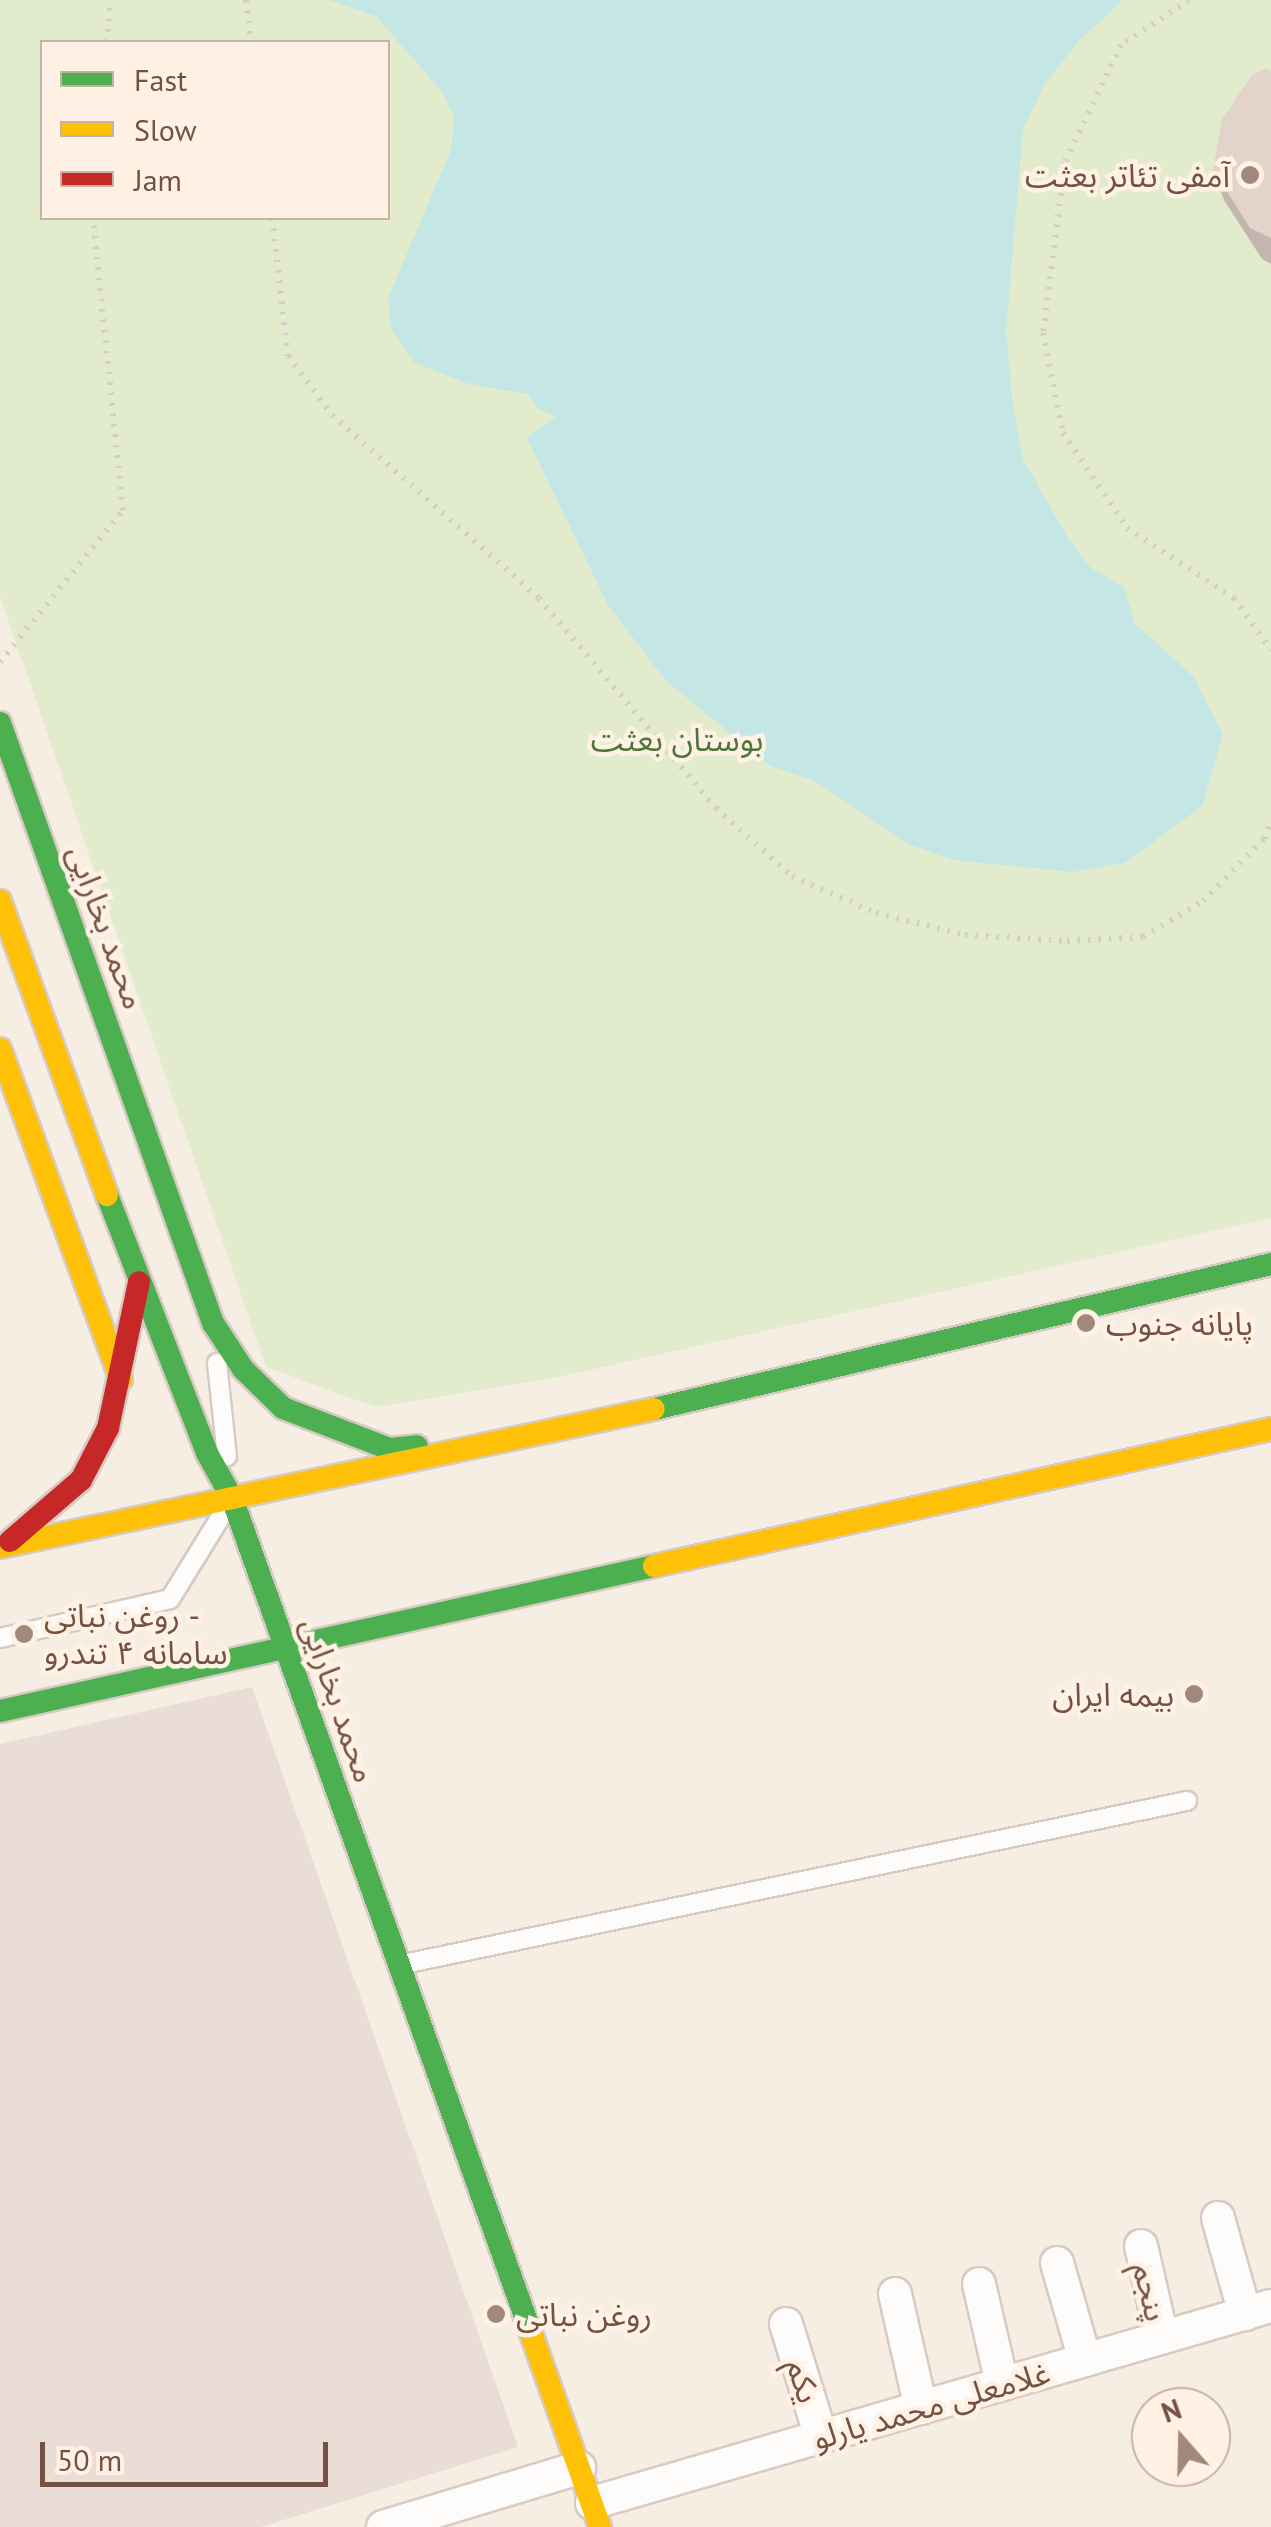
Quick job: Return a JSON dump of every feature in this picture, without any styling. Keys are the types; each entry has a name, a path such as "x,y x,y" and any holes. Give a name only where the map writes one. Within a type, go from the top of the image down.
{"main road":[{"name":"محمد بخارایی","path":"0,723 213,1324 243,1369 282,1408 390,1449 598,1422"},
{"name":"محمد بخارایی","path":"0,900 139,1282 207,1453 232,1498 287,1647 596,2515"},
{"path":"0,1049 121,1380"},
{"path":"0,1545 598,1422 1271,1264"},
{"path":"0,1545 47,1514 81,1480 108,1428 139,1282"},
{"path":"0,1710 1271,1429"}],"street":[{"path":"1218,2218 1258,2310"},
{"name":"پنجم","path":"1141,2246 1162,2338"},
{"path":"1057,2263 1085,2360"},
{"path":"979,2284 1002,2384"},
{"path":"895,2294 921,2408"},
{"name":"غلامعلی محمد یارلو","path":"596,2515 820,2437 1258,2310"},
{"name":"یکم","path":"786,2324 820,2437"},
{"path":"382,2527 580,2468"}],"lane":[{"path":"0,1638 170,1599 232,1498 213,1324"},
{"path":"398,1966 1187,1801"}],"path":[{"path":"106,40 111,0"},
{"path":"246,0 251,40"},
{"path":"1189,0 1120,45 1065,162 1044,333 1062,433 1127,528 1234,598 1271,650"},
{"path":"0,662 123,510 93,220"},
{"path":"272,220 288,356 332,415 539,598 716,808 792,876 876,913 964,935 1068,942 1143,937 1204,901 1264,839 1271,821"}],"shaded area":[{"path":"252,1687 518,2447 261,2527 0,2527 0,1744"}],"green space":[{"name":"بوستان بعثت","path":"0,0 1271,0 1271,1218 549,1379 375,1407 266,1367 0,596"}],"water":[{"path":"329,0 1123,0 1078,42 1044,85 1023,129 1006,332 1013,405 1023,459 1069,540 1091,568 1124,587 1135,624 1193,676 1223,734 1202,806 1125,863 1072,872 954,860 907,844 815,781 770,766 665,680 608,605 527,438 556,416 539,410 528,394 469,384 415,363 391,329 388,298 451,150 454,117 442,92 376,16"}],"building":[{"path":"1267,68 1271,71 1271,238 1250,228 1213,169 1222,119 1252,75"}],"traffic: fast":[{"path":"0,723 213,1323"},
{"path":"107,1195 207,1453 232,1498 532,2336"},
{"path":"654,1409 1271,1264"},
{"path":"213,1323 243,1369 283,1408 390,1449 417,1446"},
{"path":"0,1711 654,1566"}],"traffic: slow":[{"path":"0,901 107,1195"},
{"path":"0,1049 121,1380"},
{"path":"0,1547 654,1409"},
{"path":"654,1566 1271,1429"},
{"path":"532,2336 600,2527"}],"traffic: jam":[{"path":"10,1541 81,1480 108,1428 139,1282"}],"place":[{"name":"آمفی تئاتر بعثت","path":"1250,175"},
{"name":"پایانه جنوب","path":"1086,1323"},
{"name":"روغن نباتی - سامانه ۴ تندرو","path":"24,1634"},
{"name":"بیمه ایران","path":"1194,1694"},
{"name":"روغن نباتی","path":"496,2314"}]}
